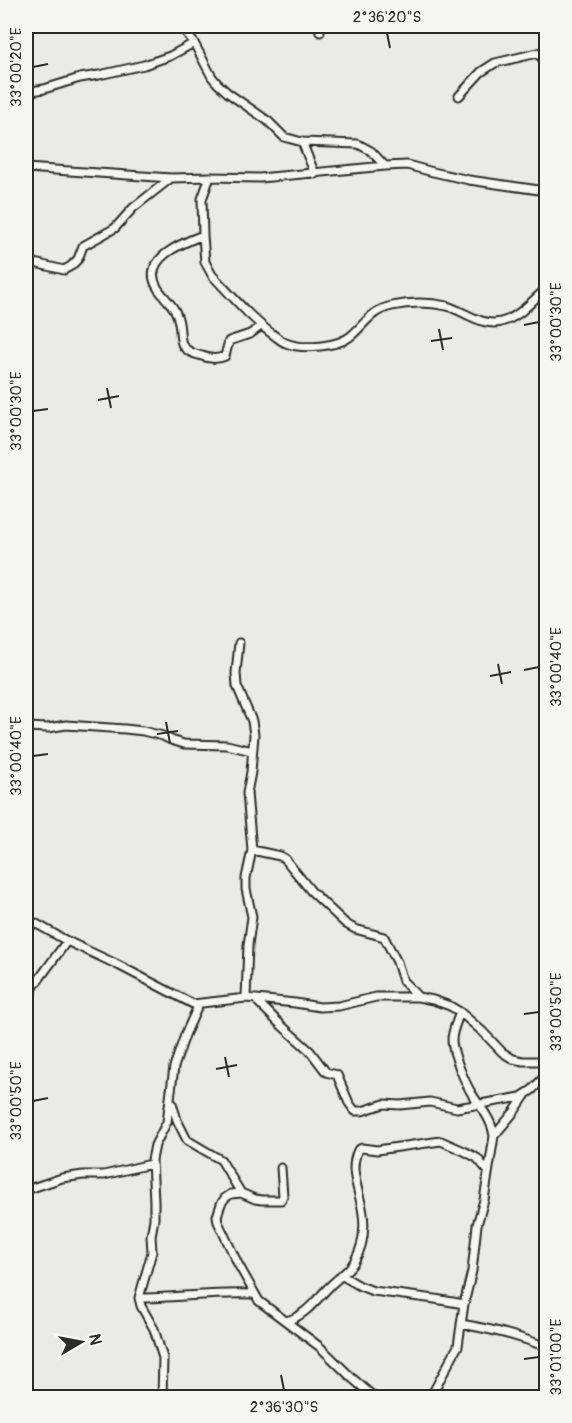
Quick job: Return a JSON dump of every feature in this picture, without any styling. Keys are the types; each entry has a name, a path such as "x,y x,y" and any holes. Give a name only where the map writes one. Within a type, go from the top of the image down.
{"street":[{"path":"181,26 194,43 218,84 284,137 302,142 358,144 371,152 385,166"},
{"path":"26,92 144,64 170,56 194,43"},
{"path":"459,96 482,72 495,63 546,51"},
{"path":"538,54 546,62"},
{"path":"302,142 315,174"},
{"path":"26,168 171,178 260,178 407,165 469,180 546,191"},
{"path":"210,177 202,199 205,262 212,275 261,326 285,343 300,346 340,343 351,336 367,318 380,310 394,306 426,303 463,312 482,322 505,321 516,316 546,289"},
{"path":"26,261 68,269 79,257 83,246 115,228 133,208 171,178"},
{"path":"203,235 177,246 156,263 153,272 156,285 178,317 184,348 200,356 221,358 225,356 229,341 250,334 261,326"},
{"path":"239,643 237,686 253,725 251,772 247,793 252,850 246,889 252,917 248,945 246,998"},
{"path":"26,727 48,728 69,725 124,729 165,736 184,744 227,746 252,751"},
{"path":"252,850 285,859 311,891 346,924 355,929 384,937 397,962 402,979 418,997"},
{"path":"26,918 193,1004 246,998 320,1007 376,997 418,997 450,1006 460,1012 502,1052 513,1059 546,1061"},
{"path":"26,1007 34,986 67,940"},
{"path":"255,999 310,1051 326,1072 337,1075 354,1110 362,1111 384,1104 430,1102 454,1108 525,1095"},
{"path":"162,1398 163,1358 154,1329 139,1298 152,1252 154,1201 151,1164 154,1144 167,1122 173,1068 199,1004"},
{"path":"430,1398 457,1350 494,1136 491,1125 467,1086 452,1043 460,1012"},
{"path":"494,1136 525,1095 546,1075"},
{"path":"170,1095 177,1120 187,1140 221,1160 242,1193"},
{"path":"285,1321 296,1318 309,1308 349,1269 358,1254 364,1230 364,1219 355,1182 354,1169 358,1150 362,1148 377,1150 441,1141 477,1158 488,1171"},
{"path":"26,1190 62,1179 83,1175 104,1175 151,1164"},
{"path":"281,1168 282,1200 262,1200 242,1193 231,1194 221,1204 217,1216 220,1228 258,1301 320,1347 375,1398"},
{"path":"341,1275 373,1291 464,1304"},
{"path":"139,1298 254,1294"},
{"path":"461,1324 508,1334 546,1347"}]}
